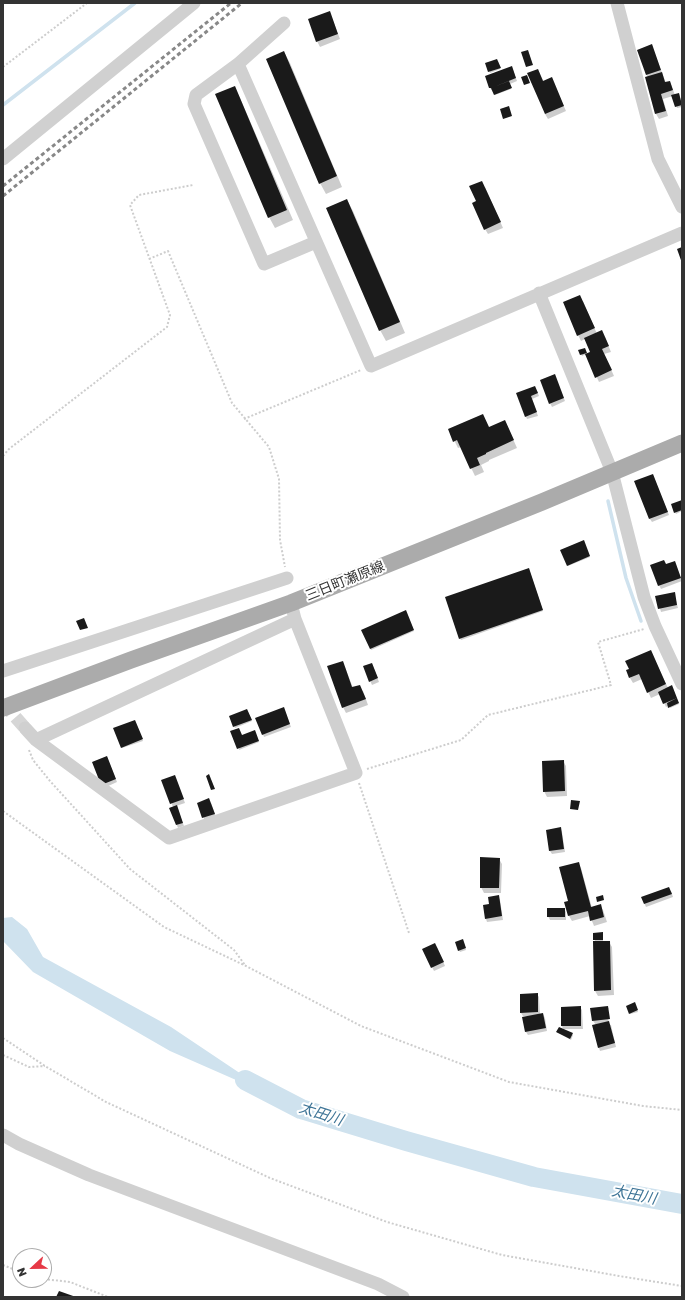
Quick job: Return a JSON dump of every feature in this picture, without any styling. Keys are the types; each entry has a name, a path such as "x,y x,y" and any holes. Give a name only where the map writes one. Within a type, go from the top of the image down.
{"main road":[{"name":"三日町瀬原線","path":"3,708 131,660 291,603 682,443"}],"street":[{"path":"3,159 194,3"},
{"path":"617,3 658,159 682,207"},
{"path":"284,23 238,64 196,95 194,104 264,264 316,242"},
{"path":"238,64 371,366 682,233"},
{"path":"540,293 612,472 644,597 655,626 682,684"},
{"path":"3,671 287,578"},
{"path":"25,728 36,740 169,838 356,773 295,619 291,603"},
{"path":"36,740 295,619"},
{"path":"3,1135 19,1144 89,1175 378,1284 403,1297"}],"path":[{"path":"3,67 87,3"},
{"path":"3,456 9,449 167,327 170,314 130,205 139,195 193,185"},
{"path":"150,259 168,251 232,404 269,447 280,479 280,540 287,578"},
{"path":"244,419 371,366"},
{"path":"409,933 356,773 462,740 488,715 610,685 598,642 655,626"},
{"path":"36,740 29,749 33,760 50,781 130,869 234,950 246,966"},
{"path":"3,811 164,927 246,966 361,1026 509,1082 642,1106 682,1110"},
{"path":"3,1038 45,1066 106,1102 270,1178 387,1222 502,1255 682,1286"},
{"path":"3,1054 29,1067 45,1066"},
{"path":"52,1280 70,1282 108,1297"}],"water":[{"path":"12,917 27,929 43,957 171,1027 277,1098 170,1051 33,972 3,941 3,918"}],"building":[{"path":"330,11 338,34 316,42 308,19"},
{"path":"652,44 661,70 646,75 637,50"},
{"path":"528,50 533,65 526,67 521,52"},
{"path":"284,51 337,176 319,184 266,59"},
{"path":"497,59 501,68 488,72 485,63"},
{"path":"512,66 516,78 494,87 509,81 512,88 494,95 491,88 489,88 485,76"},
{"path":"538,69 543,81 552,77 564,106 545,114 527,73"},
{"path":"662,72 665,82 670,81 673,90 661,94 666,111 655,114 645,77"},
{"path":"527,75 530,83 524,85 521,77"},
{"path":"235,86 287,210 268,218 215,94"},
{"path":"679,93 682,105 675,107 671,95"},
{"path":"509,106 512,116 503,119 500,109"},
{"path":"482,181 501,222 484,230 472,203 476,201 469,186"},
{"path":"347,199 400,322 379,331 326,208"},
{"path":"682,247 682,263 677,249"},
{"path":"580,295 595,328 577,336 563,302"},
{"path":"602,330 609,346 602,349 612,370 595,378 585,354 590,352 584,338"},
{"path":"585,348 587,353 580,355 578,350"},
{"path":"555,374 564,398 549,404 540,380"},
{"path":"535,386 538,393 531,396 537,412 525,417 516,393"},
{"path":"483,414 489,427 505,420 514,440 477,458 480,465 470,469 457,440 453,442 448,429"},
{"path":"653,474 668,512 649,519 634,481"},
{"path":"682,500 682,510 674,513 671,504"},
{"path":"584,540 590,556 567,566 560,550"},
{"path":"664,560 666,564 675,561 681,578 658,586 650,565"},
{"path":"529,568 543,610 459,639 445,597"},
{"path":"675,592 677,605 658,609 655,596"},
{"path":"406,610 414,630 370,649 361,630"},
{"path":"84,618 88,628 80,630 76,621"},
{"path":"651,650 666,684 647,693 639,674 629,678 626,670 629,669 625,661"},
{"path":"343,661 352,687 360,685 366,699 342,708 327,666"},
{"path":"372,663 378,678 369,682 363,666"},
{"path":"672,685 677,698 663,704 658,692"},
{"path":"677,698 679,703 668,708 667,703"},
{"path":"284,707 290,724 262,735 255,718"},
{"path":"247,709 252,720 233,727 229,716"},
{"path":"135,720 143,739 121,748 113,728"},
{"path":"239,728 242,735 255,730 259,741 237,749 230,731"},
{"path":"107,756 116,779 101,785 92,762"},
{"path":"564,760 565,791 543,792 542,761"},
{"path":"209,774 215,789 211,790 206,776"},
{"path":"175,775 184,799 170,804 161,780"},
{"path":"209,798 215,814 202,818 197,803"},
{"path":"571,800 580,801 578,810 570,809"},
{"path":"177,805 183,823 176,825 169,808"},
{"path":"561,827 564,849 549,851 546,830"},
{"path":"480,857 500,858 499,888 480,888"},
{"path":"579,862 591,907 601,904 604,917 590,921 588,911 568,916 564,902 568,901 559,867"},
{"path":"669,887 672,894 644,904 641,897"},
{"path":"499,895 502,916 485,919 483,905 489,904 488,897"},
{"path":"603,895 604,900 597,902 596,897"},
{"path":"547,908 565,908 565,917 547,917"},
{"path":"603,932 603,940 593,940 593,933"},
{"path":"463,939 466,948 458,951 455,942"},
{"path":"593,941 610,941 611,990 594,991"},
{"path":"435,943 444,962 431,968 422,949"},
{"path":"538,993 538,1012 520,1013 520,994"},
{"path":"635,1002 638,1010 629,1014 626,1006"},
{"path":"581,1006 581,1026 561,1026 561,1007"},
{"path":"608,1006 610,1019 592,1021 590,1008"},
{"path":"543,1013 546,1028 525,1032 522,1017"},
{"path":"609,1021 615,1043 598,1048 592,1025"},
{"path":"559,1027 573,1033 570,1039 556,1032"},
{"path":"59,1291 76,1297 56,1297"}],"waterway":[{"path":"3,105 135,3"},
{"path":"608,501 626,578 641,621"},
{"name":"太田川","path":"245,1080 301,1109 406,1141 534,1177 682,1204"}],"tunnel":[{"path":"3,703 25,728"}],"railway":[{"path":"3,186 231,3"},
{"path":"3,196 242,3"}]}
